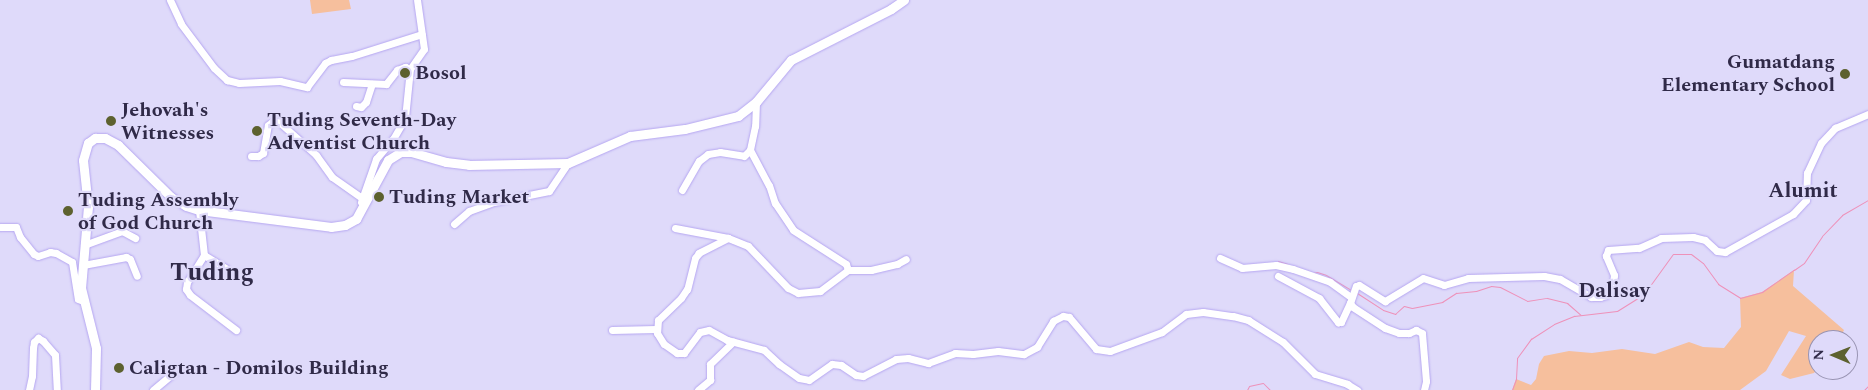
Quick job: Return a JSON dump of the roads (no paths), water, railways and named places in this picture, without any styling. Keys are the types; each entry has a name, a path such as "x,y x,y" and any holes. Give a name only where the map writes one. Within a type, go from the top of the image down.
{"main road":[{"path":"96,390 96,348 83,302 82,265 88,207 83,160 88,143 95,138 112,140 171,197 186,206 199,210 315,227 345,225 356,219 388,160 402,152 411,152 446,162 468,165 568,163 630,136 685,129 725,121 743,113 756,102 791,60 891,9 904,0"}],"street":[{"path":"170,0 181,24 214,68 227,80 239,83 280,81 306,87 325,62 422,34"},
{"path":"356,219 376,158 401,129 406,118 410,69 424,48 416,0"},
{"path":"343,82 386,84 397,70 401,68 410,69"},
{"path":"356,106 361,107 366,102 372,84"},
{"path":"682,190 698,161 708,154 720,152 744,156 750,150 755,126 756,102"},
{"path":"1278,276 1319,298 1338,322 1341,322 1356,286 1359,285 1385,301 1423,278 1444,286 1468,278 1544,276 1560,279 1591,297 1600,297 1611,290 1613,283 1614,275 1606,256 1608,250 1639,248 1661,238 1693,237 1705,240 1717,251 1725,252 1793,214 1806,200 1808,173 1820,143 1834,128 1868,114"},
{"path":"251,156 258,156 262,153 268,125 272,122 279,122 316,155 332,177 363,199"},
{"path":"750,150 769,185 775,203 793,230 846,264 848,270"},
{"path":"454,224 469,211 494,202 549,191 568,163"},
{"path":"199,210 204,255 187,282 186,289 190,295 236,330"},
{"path":"0,228 16,227 20,237 34,254 38,256 50,252 56,253 72,262 78,299 83,302"},
{"path":"675,228 728,238 748,246 788,288 798,293 820,291 848,270 874,270 897,264 906,259"},
{"path":"84,245 122,231 135,238"},
{"path":"728,238 699,253 695,258 687,289 681,298 658,320 656,329 664,344 681,354 688,350 700,332 709,330 733,342 764,350 779,364 799,378 809,380 832,364 841,365 856,375 863,376 896,359 908,358 928,363 955,353 973,354 998,351 1024,354 1037,347 1053,321 1063,316 1070,317 1096,349 1110,351 1162,332 1186,314 1203,312 1248,320 1283,342 1316,374 1347,384 1357,390"},
{"path":"204,255 226,268"},
{"path":"82,265 126,256 130,259 137,276"},
{"path":"1220,258 1242,268 1276,265 1330,282 1385,328 1399,333 1409,333 1416,330 1422,333 1426,381 1424,390"},
{"path":"612,330 656,329"},
{"path":"29,390 34,342 38,338 56,355 57,390"},
{"path":"698,390 711,377 710,364 733,342"},
{"path":"153,390 176,371"}],"waterway":[{"path":"1512,390 1516,379 1517,358 1531,339 1554,324 1574,316 1617,311 1644,294 1673,254 1691,254 1703,263 1718,284 1740,298 1762,292 1804,263 1822,236 1842,215 1868,200"},
{"path":"1278,261 1288,264"},
{"path":"1313,273 1317,272 1326,275 1351,290"},
{"path":"1357,293 1383,310 1395,314 1404,306 1412,308 1442,302 1456,293 1476,291 1491,286 1500,287 1527,301 1547,298 1567,303 1581,315"},
{"path":"1247,390 1249,386 1263,383 1270,390"},
{"path":"1864,390 1868,386"}],"place":[{"name":"Bosol","path":"405,73"},
{"name":"Gumatdang Elementary School","path":"1845,74"},
{"name":"Jehovah's Witnesses","path":"111,121"},
{"name":"Tuding Seventh-Day Adventist Church","path":"257,131"},
{"name":"Tuding Market","path":"379,197"},
{"name":"Tuding Assembly of God Church","path":"68,211"},
{"name":"Caligtan - Domilos Building","path":"119,368"}],"district":[{"name":"Alumit","path":"1803,191"},
{"name":"Tuding","path":"212,273"},
{"name":"Dalisay","path":"1614,291"}]}
